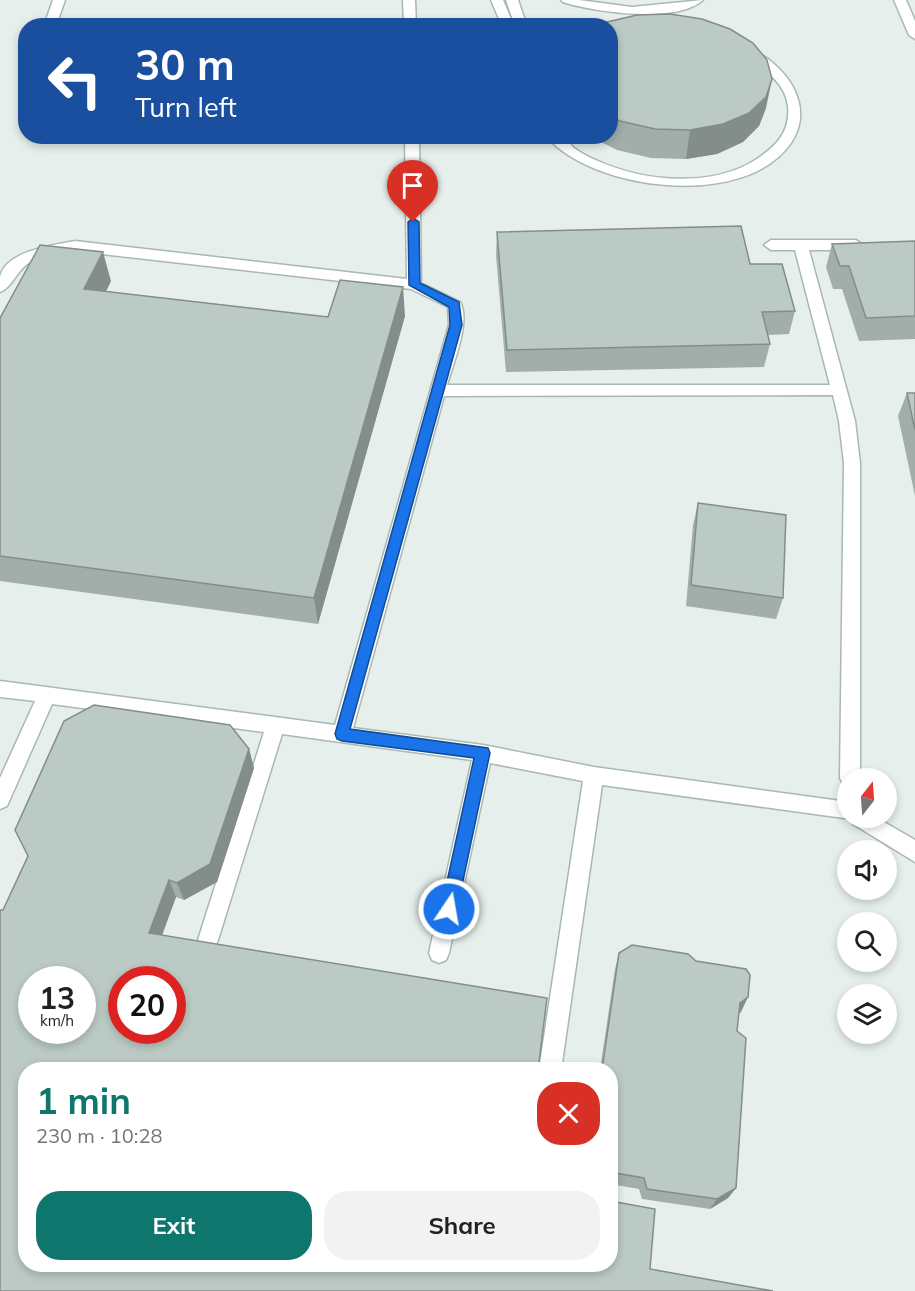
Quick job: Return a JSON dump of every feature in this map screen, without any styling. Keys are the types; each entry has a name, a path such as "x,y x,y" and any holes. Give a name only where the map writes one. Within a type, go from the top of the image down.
{"street":[{"path":"52,18 58,0"},
{"path":"410,0 410,18"},
{"path":"497,0 505,18"},
{"path":"512,0 518,18"},
{"path":"567,0 610,9 652,10 697,0"},
{"path":"900,0 915,35"},
{"path":"610,9 614,18"},
{"path":"559,144 566,151 603,170 649,180 698,181 741,172 774,154 793,130 796,106 786,83 765,62 735,46"},
{"path":"412,144 414,285"},
{"path":"771,245 869,245"},
{"path":"801,245 847,421 852,463 850,768"},
{"path":"0,287 8,274 32,253 75,246 414,285 455,305 456,325 342,734"},
{"path":"437,391 839,390"},
{"path":"0,689 483,753 594,775 837,810"},
{"path":"0,800 47,696"},
{"path":"208,940 275,726"},
{"path":"439,953 483,753"},
{"path":"551,1062 594,775"},
{"path":"878,828 908,845 915,853"}],"building":[{"path":"670,14 702,19 730,29 753,43 767,60 772,79 766,97 749,113 723,124 690,130 655,129 618,120 618,19 637,15"},
{"path":"741,226 750,264 782,264 795,311 762,312 770,344 507,350 497,232"},
{"path":"915,241 915,316 866,318 849,266 840,266 832,244"},
{"path":"40,245 103,252 84,289 328,317 340,280 403,287 314,598 0,556 0,318"},
{"path":"907,393 915,393 915,430"},
{"path":"698,503 786,515 783,598 691,585"},
{"path":"94,705 230,725 249,749 210,864 177,883 169,880 149,933 547,998 539,1062 18,1062 18,1272 618,1272 618,1202 655,1209 650,1269 773,1291 0,1291 0,910 3,910 28,856 15,830 64,721"},
{"path":"632,945 688,954 696,961 746,969 750,975 748,997 740,1003 737,1031 746,1038 736,1188 717,1199 647,1189 644,1178 618,1173 618,1062 603,1062 619,953"}],"route":[{"path":"413,222 414,285 455,305 456,325 342,734 483,753 449,909"}]}
